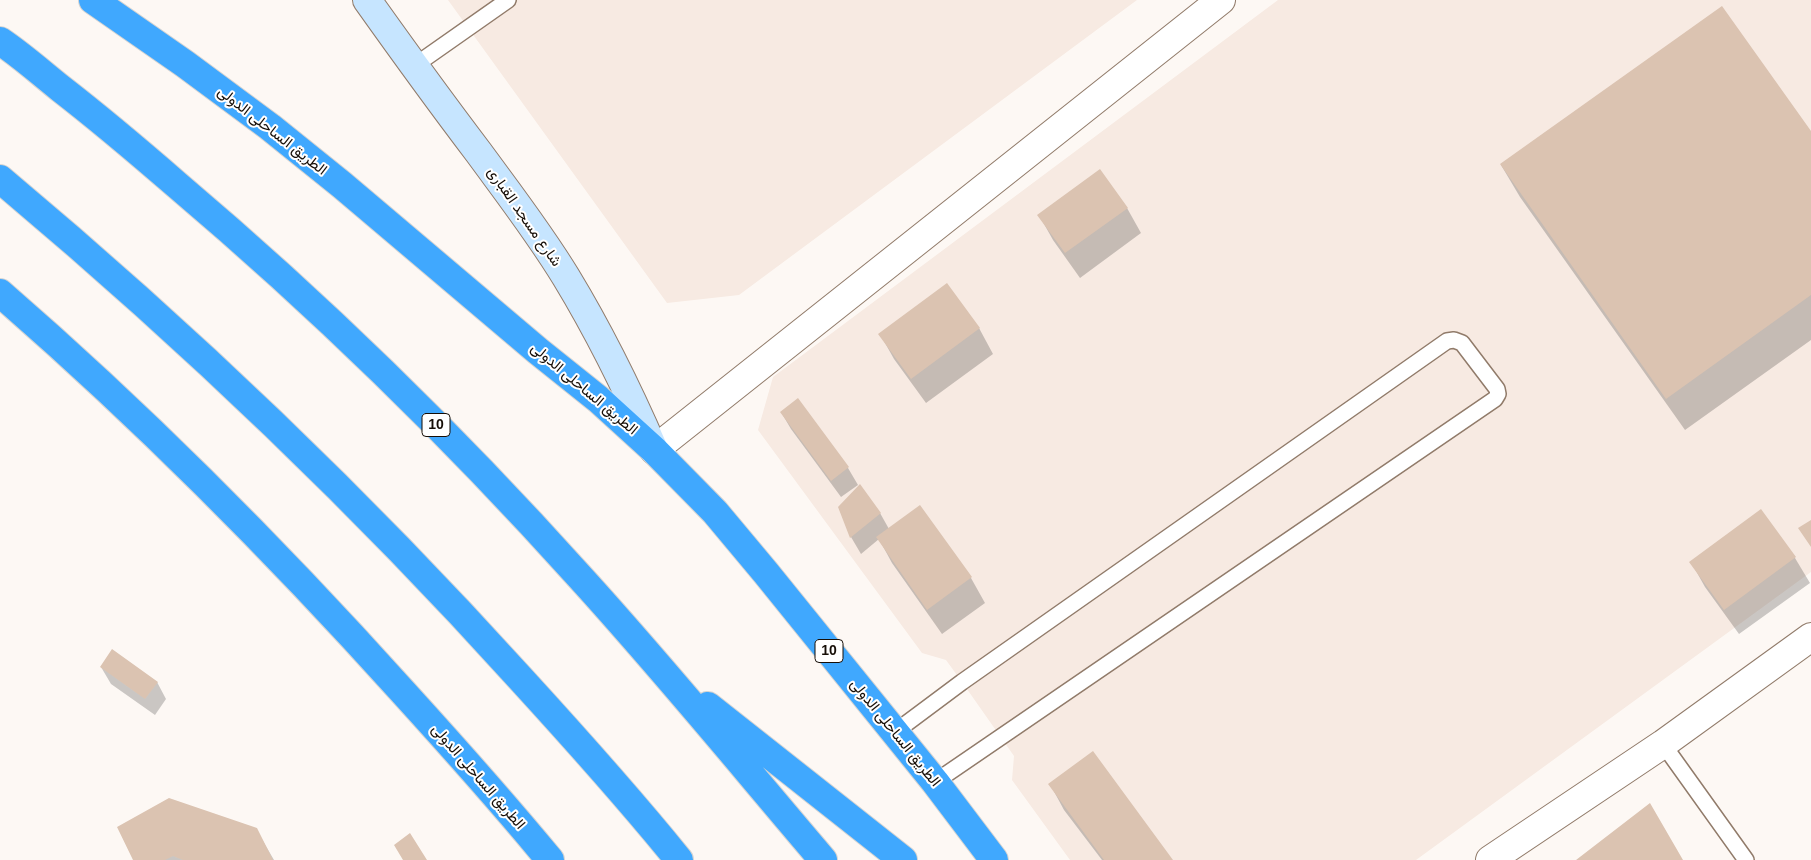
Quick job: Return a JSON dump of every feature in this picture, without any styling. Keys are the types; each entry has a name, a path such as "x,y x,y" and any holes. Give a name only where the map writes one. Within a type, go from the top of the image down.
{"highway":[{"name":"الطريق الساحلى الدولى","path":"93,0 185,64 270,127 598,399 654,450 720,519 895,732 994,860"},
{"name":"10","path":"0,41 115,132 216,218 315,307 411,399 580,576 661,668 823,860"},
{"path":"0,179 164,323 265,416 370,520 472,625 571,734 679,860"},
{"name":"الطريق الساحلى الدولى","path":"0,293 136,416 247,525 328,609 448,742 542,857"},
{"path":"661,668 903,860"}],"street":[{"name":"شارع مسجد القبارى","path":"367,0 529,221 566,276 628,390 654,450"},
{"path":"654,450 1221,0"},
{"path":"1490,860 1663,744 1811,636"}],"lane":[{"path":"414,66 508,0"},
{"path":"895,732 970,676 1447,341 1454,340 1462,343 1497,389 1498,394 1495,399 935,782"},
{"path":"1663,744 1746,860"}],"shaded area":[{"path":"448,0 1137,0 739,295 667,303"},
{"path":"1278,0 1811,0 1811,572 1416,860 1070,860 1012,780 1014,756 962,682 946,660 922,653 758,430 773,377"}],"building":[{"path":"1722,6 1811,131 1811,295 1666,399 1500,164"},
{"path":"1100,169 1128,208 1065,253 1037,215"},
{"path":"947,283 980,328 911,379 878,334"},
{"path":"798,398 849,467 831,481 780,412"},
{"path":"860,484 881,513 850,538 838,507"},
{"path":"920,505 972,577 927,610 876,537"},
{"path":"1761,509 1796,557 1724,610 1689,562"},
{"path":"1811,520 1811,547 1798,528"},
{"path":"112,649 158,682 145,699 100,667"},
{"path":"1093,751 1173,860 1104,860 1048,784"},
{"path":"169,798 257,828 273,860 183,860 173,856 165,860 133,860 117,827"},
{"path":"1650,803 1683,860 1576,860"},
{"path":"410,833 427,860 403,860 394,845"}]}
